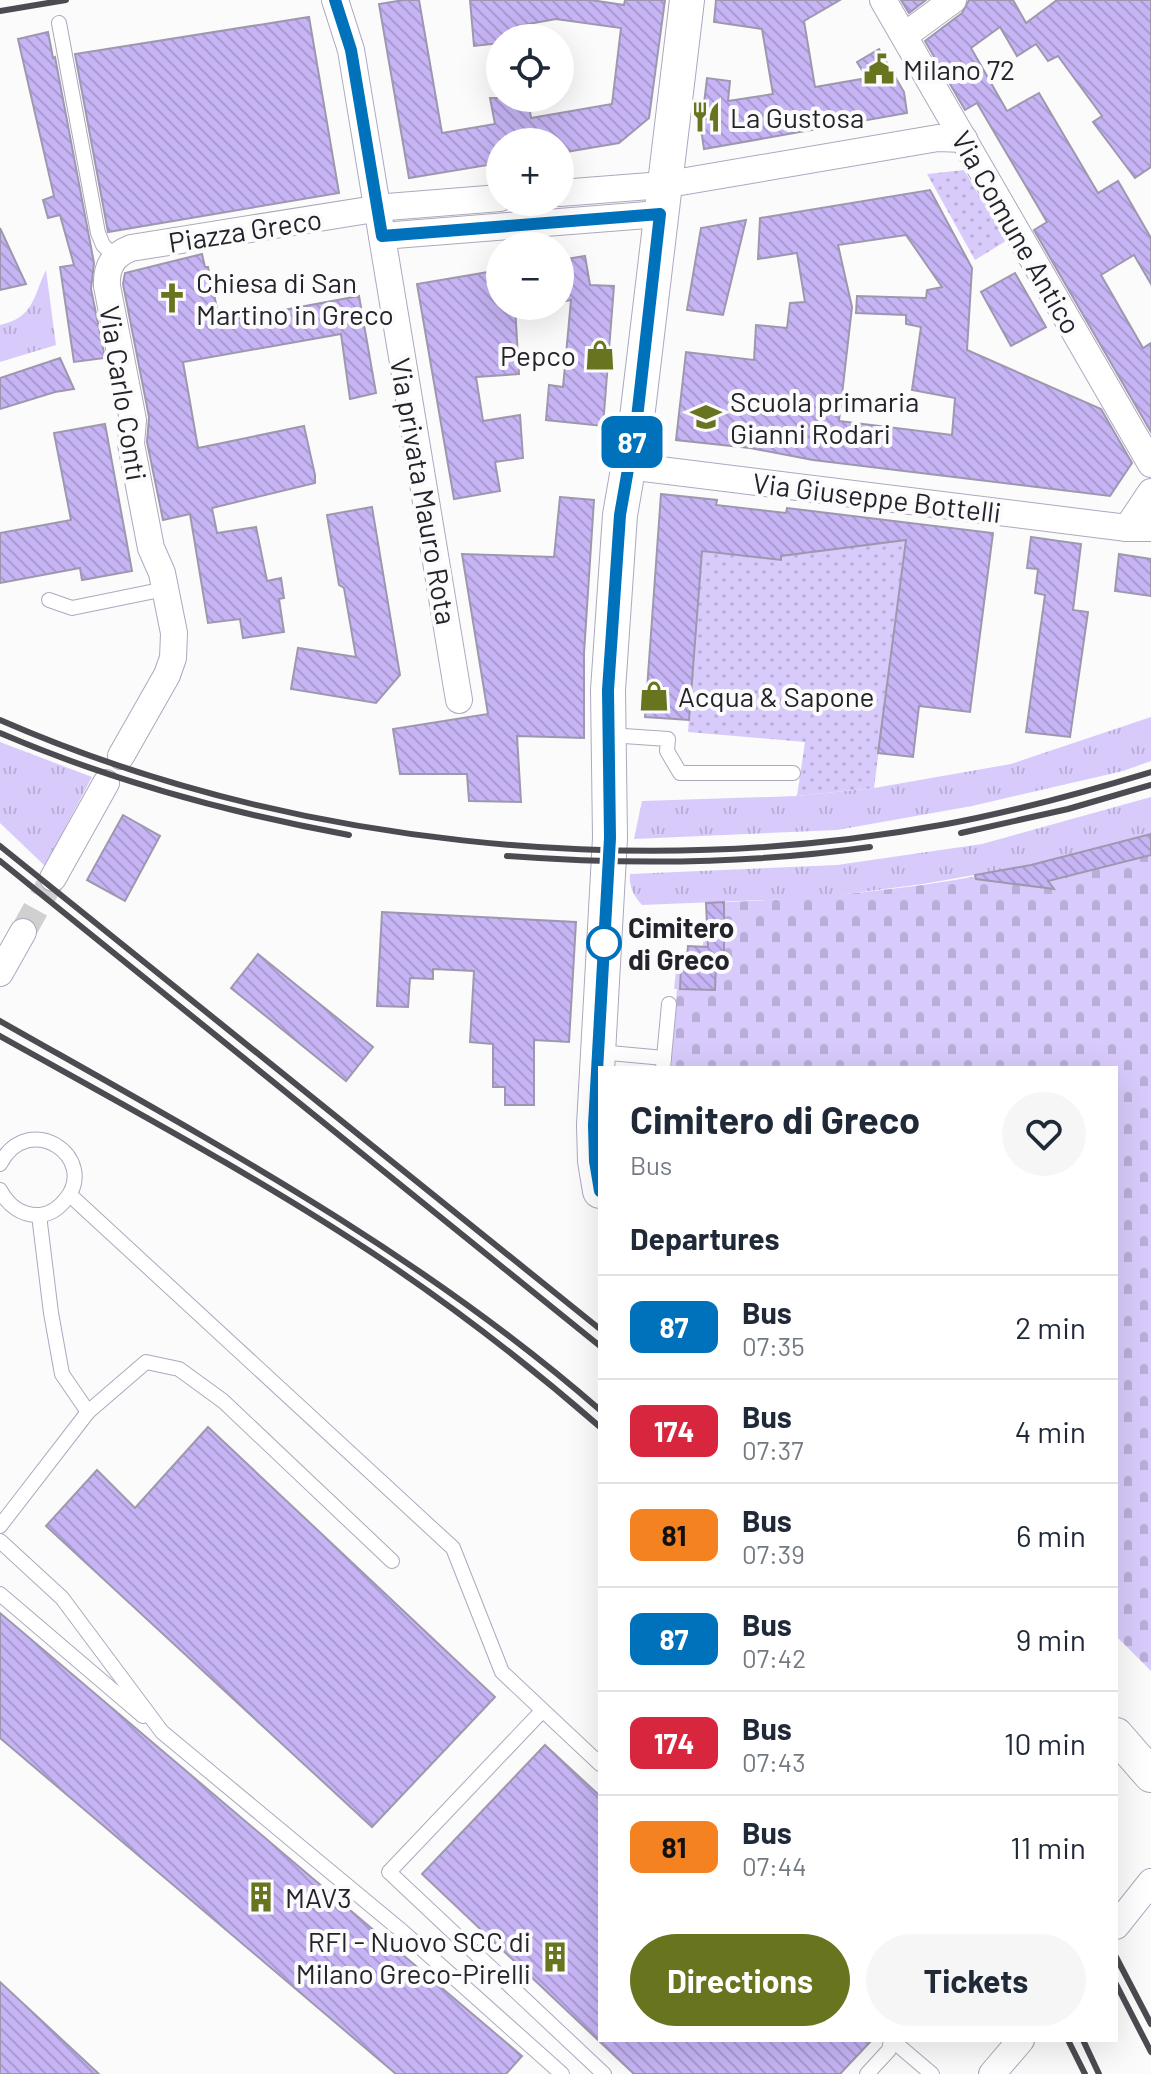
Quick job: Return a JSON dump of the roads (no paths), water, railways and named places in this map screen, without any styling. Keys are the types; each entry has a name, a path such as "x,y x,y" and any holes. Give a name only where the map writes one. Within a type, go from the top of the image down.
{"street":[{"path":"335,0 351,50 382,236 662,199 938,138 964,139"},
{"path":"351,50 353,0"},
{"path":"598,1179 594,1125 610,838 608,690 620,515 637,418 687,0"},
{"name":"Via Comune Antico","path":"883,0 1151,464"},
{"path":"904,36 953,0"},
{"path":"574,194 662,199"},
{"name":"Piazza Greco","path":"115,257 131,248 377,208 486,199"},
{"name":"Via privata Mauro Rota","path":"382,236 459,700"},
{"name":"Via Carlo Conti","path":"115,257 107,274 108,297 133,420 131,444 151,548 161,570 174,633 172,664 121,756"},
{"name":"Via Giuseppe Bottelli","path":"628,466 1139,528 1151,492"},
{"path":"53,878 106,783"},
{"path":"0,973 23,932"},
{"path":"1118,1726 1151,1746"},
{"path":"1118,1737 1151,1775"},
{"path":"1118,1923 1151,1882"},
{"path":"992,2074 1019,2042"}],"lane":[{"path":"59,23 99,237 115,257"},
{"path":"49,600 72,608 165,589"},
{"path":"609,735 668,739 667,751 680,773 793,773"},
{"path":"598,1052 664,1063 669,1004"},
{"path":"0,1190 15,1209 39,1215 51,1212 70,1195 74,1183 74,1170 62,1148 39,1139 15,1145 2,1156"},
{"path":"70,1195 453,1548 502,1672 598,1762"},
{"path":"39,1215 62,1374 88,1412"},
{"path":"0,1526 88,1412 146,1362 179,1369 223,1401 392,1561"},
{"path":"0,1541 62,1598 162,1732"},
{"path":"0,1594 403,1932 562,2074"},
{"path":"542,1711 389,1872 604,2074"},
{"path":"867,2074 889,2050 891,2042"},
{"path":"894,2042 932,2074"}],"tunnel":[{"path":"23,932 53,878"}],"railway":[{"path":"0,11 66,0"},
{"path":"0,720 110,763 225,797 343,823 463,840 584,849 704,850 824,842 968,820 1047,802 1151,772"},
{"path":"0,733 85,766 172,794 260,817 349,835"},
{"path":"961,833 1068,809 1151,785"},
{"path":"0,846 598,1327"},
{"path":"507,856 598,861 734,860 870,847"},
{"path":"0,861 598,1344"},
{"path":"0,1021 310,1200 459,1299 598,1408"},
{"path":"0,1036 242,1172 337,1230 494,1340 598,1425"},
{"path":"1118,1961 1151,2024"},
{"path":"1118,1988 1151,2052"},
{"path":"1069,2042 1085,2074"},
{"path":"1084,2042 1099,2074"}],"place":[{"name":"Milano 72","path":"879,69"},
{"name":"La Gustosa","path":"706,117"},
{"name":"Chiesa di San Martino in Greco","path":"172,298"},
{"name":"Pepco","path":"600,355"},
{"name":"Scuola primaria Gianni Rodari","path":"706,417"},
{"name":"Acqua & Sapone","path":"654,696"},
{"name":"Cimitero di Greco","path":"604,943"},
{"name":"MAV3","path":"261,1897"},
{"name":"RFI - Nuovo SCC di Milano Greco-Pirelli","path":"555,1957"}]}
